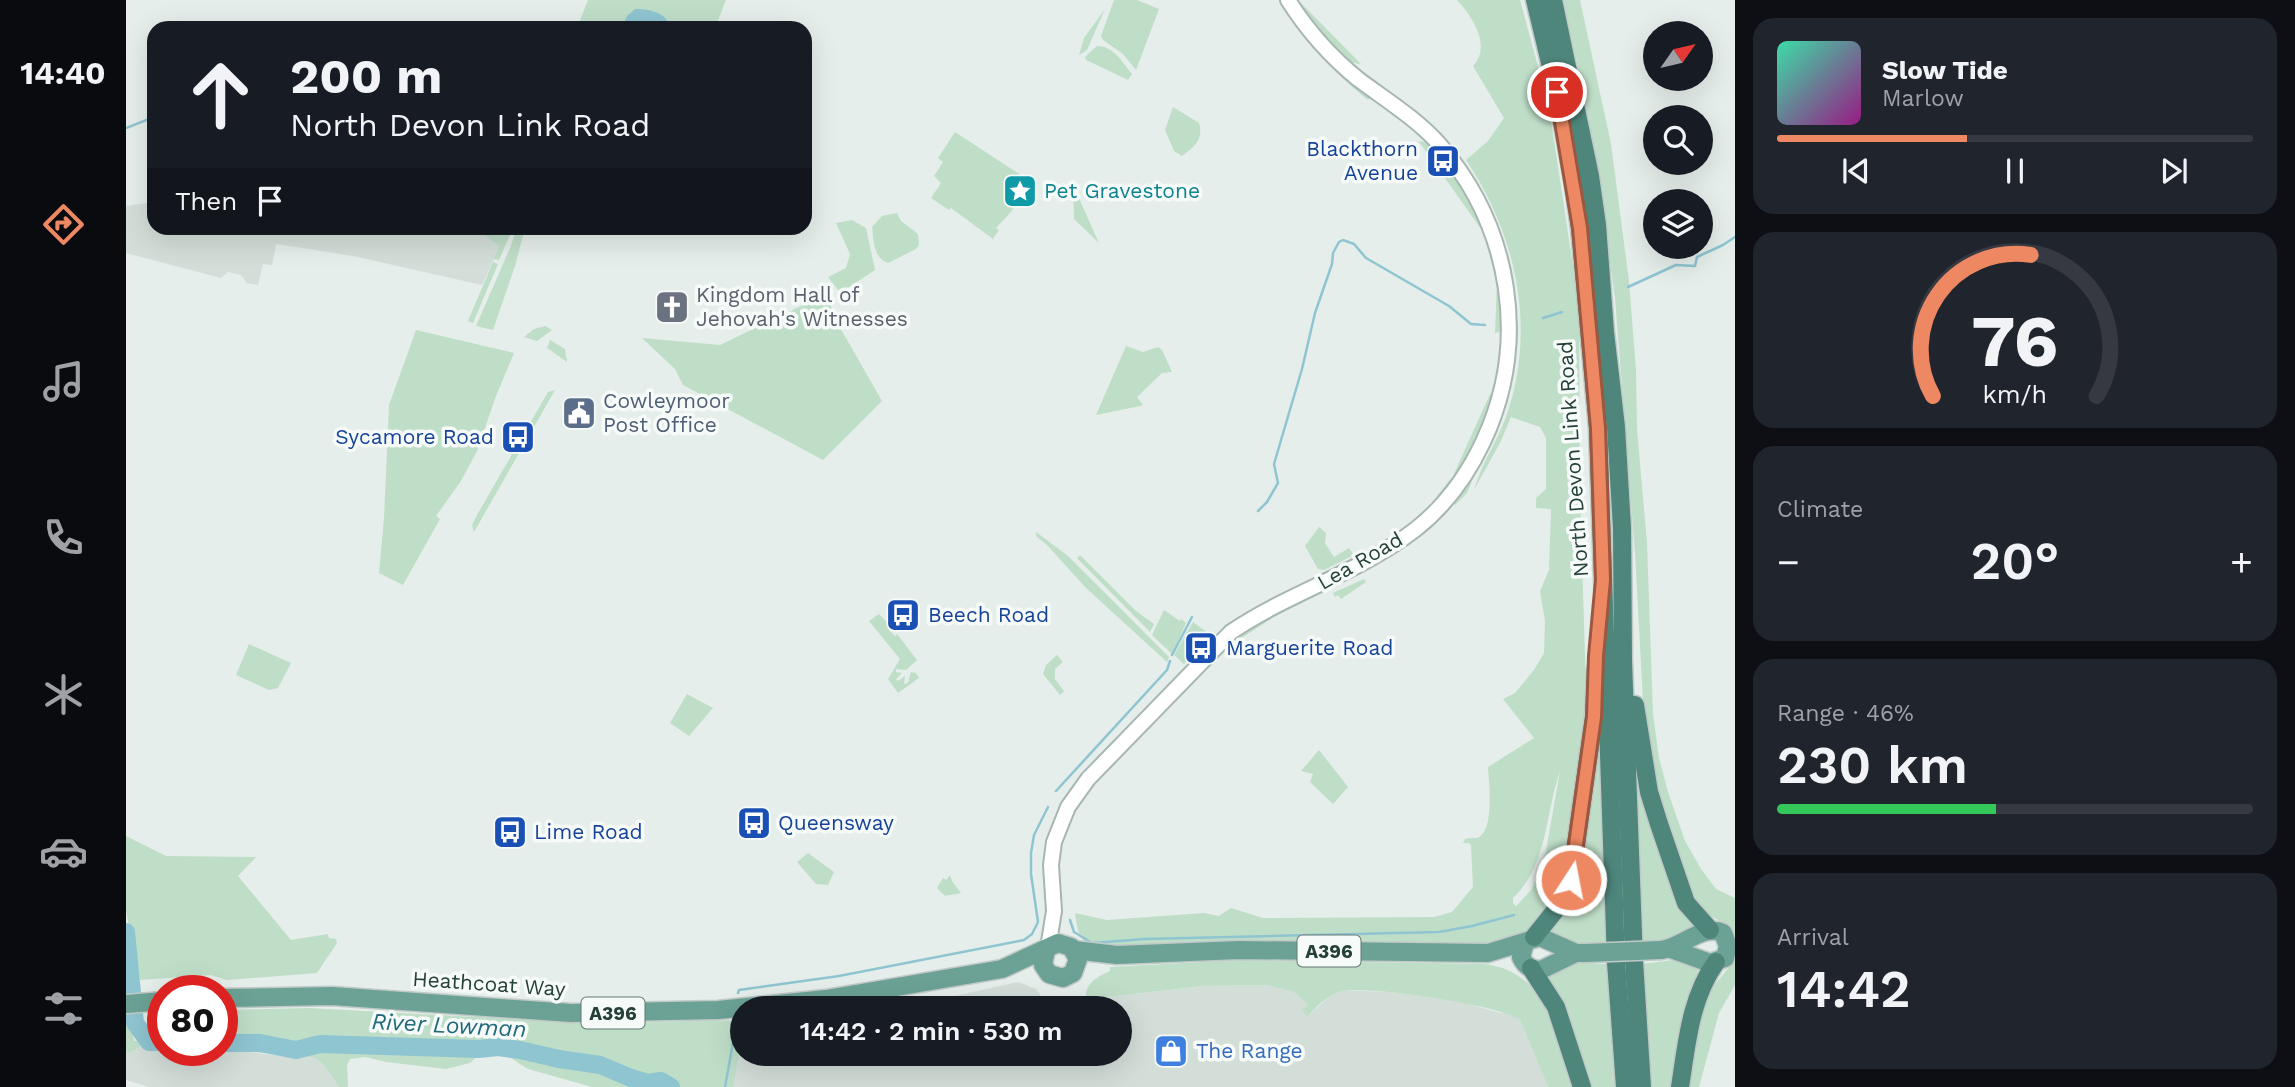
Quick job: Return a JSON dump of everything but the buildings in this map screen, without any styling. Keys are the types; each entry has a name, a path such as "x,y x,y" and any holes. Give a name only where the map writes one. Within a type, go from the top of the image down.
{"highway":[{"name":"North Devon Link Road","path":"1535,0 1557,92 1580,228 1598,428 1617,974 1625,1087"},
{"name":"North Devon Link Road","path":"1553,0 1583,131 1597,225 1618,465 1634,961 1642,1087"},
{"path":"1536,941 1564,896 1576,857 1594,717 1603,580"},
{"path":"1623,661 1634,701 1649,792 1658,824 1686,903 1710,930"},
{"path":"1680,1087 1696,998 1703,980 1716,962"},
{"path":"1529,967 1556,1007 1582,1087"}],"main road":[{"path":"1536,941 1521,957 1529,967 1541,970 1581,953 1666,949 1710,963 1725,958 1728,946 1723,933 1710,930 1666,949"},
{"name":"A396","path":"1071,947 1117,955 1239,950 1488,953 1536,941"},
{"path":"1536,941 1581,953"},
{"path":"1536,941 1554,955 1550,964"},
{"path":"1058,943 1071,947 1078,959 1076,968 1069,976 1063,978 1049,974 1043,965 1047,949 1058,943"},
{"name":"Heathcoat Way","path":"238,998 331,996 570,1013 687,1011 826,999 1002,969 1047,949"},
{"name":"A396","path":"1488,953 1529,967"},
{"name":"A396","path":"1076,968 1117,955"},
{"name":"Heathcoat Way","path":"1002,969 1049,974"},
{"path":"126,1004 147,1002"}],"street":[{"name":"Lea Road","path":"1047,949 1054,911 1051,865 1054,842 1068,807 1088,779 1231,632 1254,617 1373,559 1427,519 1452,491 1477,455 1502,392 1510,336 1506,283 1492,233 1474,194 1439,144 1423,128 1339,62 1323,46 1288,0"},
{"name":"Lea Road","path":"1054,911 1071,947"}],"shaded area":[{"path":"147,203 147,235 505,235 482,285 353,256 276,244 272,265 263,264 258,285 247,283 241,275 228,272 221,278 126,253 126,206"},
{"path":"1018,982 1036,989 1041,996 955,996"},
{"path":"1266,985 1293,990 1308,1005 1307,1017 1332,994 1342,990 1390,992 1455,1000 1513,1014 1520,1020 1548,1087 721,1087 730,1060 730,1066 1132,1066 1132,996 1117,996 1205,986"},
{"path":"140,1046 147,1047 147,1066 238,1066 238,1051 315,1057 325,1066 339,1087 149,1087 126,1080 126,1052 130,1053"}],"green space":[{"path":"588,0 726,0 718,21 580,21"},
{"path":"1114,0 1137,0 1159,9 1136,70 1123,54 1101,36"},
{"path":"1279,0 1282,0 1358,87 1371,97 1368,100 1319,54 1297,28"},
{"path":"1295,0 1361,64 1343,57 1334,49"},
{"path":"1457,0 1520,0 1549,107 1579,306 1580,496 1586,687 1583,752 1567,863 1561,882 1551,902 1528,931 1492,945 1260,944 1258,940 1139,945 1086,942 1079,933 1075,913 1107,920 1204,913 1219,916 1231,908 1263,918 1434,917 1452,912 1473,887 1471,846 1469,843 1463,843 1465,839 1477,838 1483,834 1489,817 1488,767 1534,738 1503,699 1515,693 1544,653 1545,621 1540,591 1549,570 1551,509 1536,508 1536,498 1546,489 1546,438 1540,427 1511,417 1474,490 1506,417 1515,384 1520,350 1520,317 1517,284 1498,220 1484,189 1466,160 1488,141 1504,118 1473,66 1481,50 1480,41 1474,23","holes":["1560,771 1546,851 1532,889 1516,906 1513,898 1524,885 1539,855"]},
{"path":"1562,0 1580,0 1611,144 1629,281 1636,370 1637,429 1647,543 1653,714 1659,758 1685,841 1716,889 1735,898 1735,935 1726,925 1703,911 1694,897 1667,826 1650,762 1644,719 1635,553 1615,298 1583,87"},
{"path":"1105,9 1087,50 1079,55 1084,38"},
{"path":"1097,46 1108,49 1117,56 1132,74 1128,80 1086,60 1085,57"},
{"path":"1173,107 1199,123 1199,139 1182,156 1174,151 1165,130"},
{"path":"955,132 1030,181 1011,212 996,228 999,230 993,239 951,208 949,210 931,198 941,183 934,176 943,162 938,158"},
{"path":"1419,142 1428,144 1443,160 1436,165"},
{"path":"1445,162 1477,212 1498,270 1503,331 1495,333 1497,281 1483,232 1438,168"},
{"path":"1478,183 1502,238 1512,276 1518,336 1506,259 1476,185"},
{"path":"1073,185 1099,243 1074,219"},
{"path":"897,213 901,221 918,234 919,245 888,263 877,253 872,227 882,216"},
{"path":"852,220 866,228 875,270 846,289 838,290 828,277 846,268 850,254 836,223"},
{"path":"485,235 510,235 499,260 494,259 499,246"},
{"path":"515,235 523,235 493,330 476,326"},
{"path":"493,262 498,264 473,323 468,321"},
{"path":"822,296 832,308 830,310 882,401 823,460 683,385 675,369 642,338 720,345"},
{"path":"545,326 552,330 537,341 524,337 534,329"},
{"path":"416,330 514,353 477,451 461,481 436,516 440,519 403,585 379,573 389,405"},
{"path":"1516,338 1512,382 1496,434 1467,493 1455,505 1451,501 1510,377"},
{"path":"550,340 565,349 567,362 547,348"},
{"path":"1126,346 1143,352 1158,347 1172,372 1162,373 1137,397 1143,405 1096,415"},
{"path":"555,390 474,532 472,525 477,515 548,392"},
{"path":"1491,392 1493,397 1489,408 1463,468 1445,491 1436,497 1453,476"},
{"path":"1319,527 1326,533 1325,543 1334,557 1349,548 1354,555 1324,570 1318,569 1305,546"},
{"path":"1036,532 1068,556 1169,657 1167,662 1086,588 1036,536"},
{"path":"1080,555 1136,611 1154,624 1150,632 1077,558"},
{"path":"1364,579 1366,582 1341,599 1338,595 1335,597 1333,593"},
{"path":"1327,588 1237,641 1238,636 1248,627"},
{"path":"1164,610 1186,623 1172,654 1152,635"},
{"path":"879,614 892,627 889,630 895,636 897,634 917,660 906,670 896,669 896,672 902,673 896,679 898,681 905,676 904,684 908,683 911,672 916,673 919,678 898,693 888,679 900,659 869,621"},
{"path":"1193,622 1211,635 1194,650 1184,664 1174,655"},
{"path":"249,644 291,663 278,688 269,690 236,675"},
{"path":"1057,655 1063,662 1055,669 1055,679 1064,691 1060,695 1043,674 1046,665"},
{"path":"687,694 713,708 689,736 670,723"},
{"path":"1602,711 1601,820 1607,944 1570,941 1548,931 1557,919"},
{"path":"1319,750 1348,787 1333,804 1310,782 1313,774 1301,771"},
{"path":"1635,767 1698,927 1672,939 1641,943"},
{"path":"126,836 166,856 256,857 238,876 291,940 328,934 329,938 336,939 337,943 317,973 238,979 238,975 147,975 147,980 140,980 126,911"},
{"path":"808,853 834,872 828,885 816,884 797,862"},
{"path":"950,875 961,893 945,896 937,888 943,878 946,880"},
{"path":"1681,959 1697,967 1698,975 1685,1008 1674,1087 1652,1087 1642,964"},
{"path":"1240,960 1483,964 1505,969 1536,992 1546,1009 1572,1087 1548,1087 1520,1020 1488,1008 1404,994 1355,990 1341,991 1327,998 1307,1017 1302,1010 1308,1005 1293,991 1266,985 1203,986 1117,996 1086,996 1093,981 1110,971 1110,967"},
{"path":"1735,960 1735,985 1719,1013 1699,1087 1687,1087 1698,1027 1708,993"},
{"path":"1575,962 1607,964 1616,1087 1586,1087 1545,978 1553,971"},
{"path":"308,1008 606,1024 730,1021 730,1066 737,1066 733,1087 592,1087 528,1069 500,1051 480,1054 470,1063 446,1069 365,1057 350,1059 347,1065 348,1087 339,1087 324,1065 314,1057 238,1051 238,1010"},
{"path":"126,1015 131,1015 134,1041 147,1040 147,1047 140,1046 130,1053 126,1052"}],"water":[{"path":"635,9 648,10 661,14 667,20 625,21"}],"waterway":[{"path":"126,128 147,120"},
{"path":"1628,287 1676,265 1695,266 1697,257 1735,237"},
{"path":"1258,511 1278,483 1274,464 1302,369 1315,313 1332,264 1333,253 1339,242 1343,240 1354,244 1366,258 1449,306 1471,324 1485,325"},
{"path":"1543,318 1562,312"},
{"path":"1172,655 1192,617"},
{"path":"1056,791 1167,670 1170,661"},
{"path":"738,993 739,990 839,976 1024,940 1032,934 1038,922 1031,874 1031,853 1034,835 1048,807"},
{"path":"1070,920 1074,932 1092,943 1145,939 1439,932 1514,915"},
{"name":"River Lowman","path":"126,932 135,1023 147,1039"},
{"name":"River Lowman","path":"238,1043 260,1043 296,1050 320,1044 479,1049 498,1047 600,1065 631,1078 648,1083 661,1081 671,1087"},
{"path":"725,1087 730,1060"}],"place":[{"name":"Blackthorn Avenue","path":"1443,161"},
{"name":"Pet Gravestone","path":"1020,191"},
{"name":"Kingdom Hall of Jehovah's Witnesses","path":"672,307"},
{"name":"Cowleymoor Post Office","path":"579,413"},
{"name":"Sycamore Road","path":"518,437"},
{"name":"Beech Road","path":"903,615"},
{"name":"Marguerite Road","path":"1201,648"},
{"name":"Queensway","path":"754,823"},
{"name":"Lime Road","path":"510,832"},
{"name":"The Range","path":"1171,1051"}],"route":[{"path":"1557,92 1580,228 1598,428 1603,580 1594,717 1571,880"}]}
